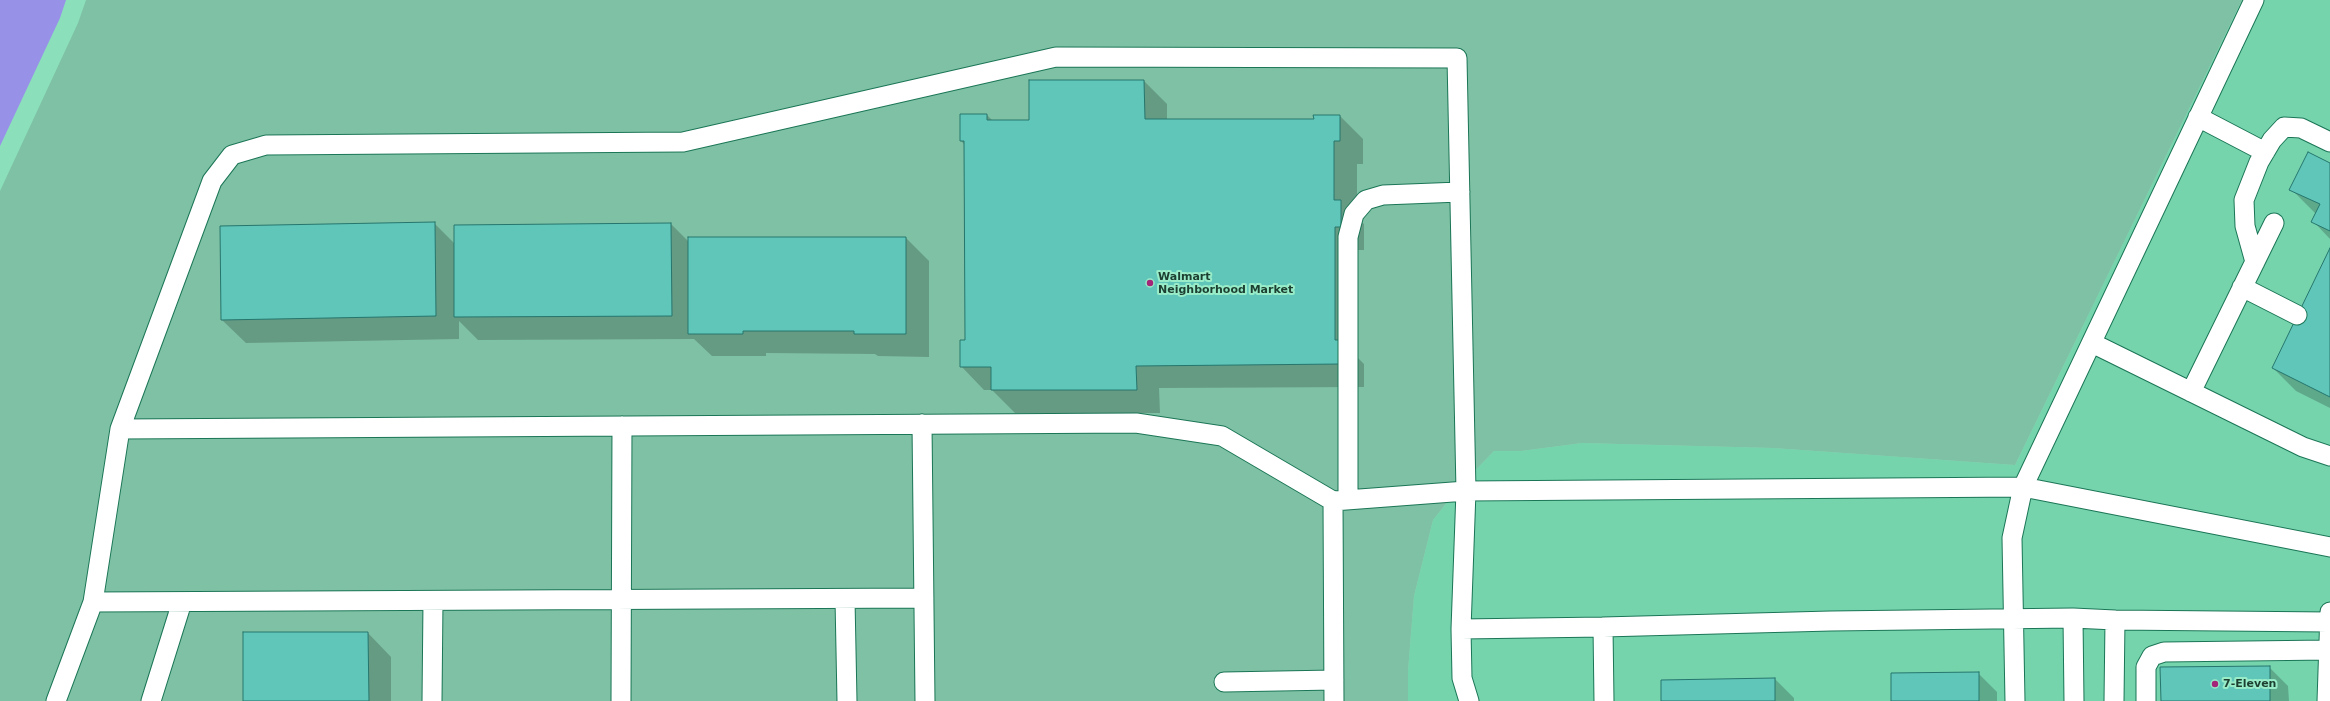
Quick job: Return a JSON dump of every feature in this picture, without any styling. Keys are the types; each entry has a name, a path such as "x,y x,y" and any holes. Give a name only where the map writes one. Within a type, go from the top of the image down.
{"lane":[{"path":"2015,701 2012,538 2023,487 2254,0"},
{"path":"56,701 93,602 120,429 212,180 232,155 266,145 683,142 1056,57 1457,58 1466,491 1461,629 1462,678 1469,701"},
{"path":"2198,117 2265,152"},
{"path":"2255,262 2245,226 2244,200 2259,162 2265,152 2284,127 2301,128 2330,142"},
{"path":"1334,701 1348,237 1354,214 1366,200 1383,195 1460,192"},
{"path":"2191,392 2274,223"},
{"path":"2242,287 2297,315"},
{"path":"2092,344 2303,447 2330,456"},
{"path":"120,429 1136,423 1222,436 1340,500 1466,491 2023,487 2330,547"},
{"path":"922,424 925,701"},
{"path":"621,701 620,600 622,426"},
{"path":"93,602 924,598"},
{"path":"845,599 847,701"},
{"path":"432,701 433,601"},
{"path":"151,701 182,602"},
{"path":"1461,629 1831,621 2014,620 2073,618 2115,620 2330,617 2327,701"},
{"path":"2073,618 2074,701"},
{"path":"2114,701 2115,620"},
{"path":"1603,627 1604,701"},
{"path":"2146,701 2146,667 2152,656 2164,652 2328,650"},
{"path":"1454,701 1462,678"},
{"path":"1224,682 1334,680"}],"shaded area":[{"path":"0,0 66,0 60,18 0,146"},
{"path":"86,0 2242,0 2015,465 1773,448 1582,443 1521,451 1494,451 1460,486 1433,520 1414,596 1408,671 1408,701 0,701 0,191 78,23"},
{"path":"2242,0 2330,0 2330,701 1408,701 1408,671 1414,596 1433,520 1460,486 1494,451 1521,451 1582,443 1773,448 2015,465"}],"building":[{"name":"Walmart Neighborhood Market","path":"1029,80 1144,80 1145,119 1314,119 1313,115 1340,115 1340,141 1334,141 1334,200 1341,200 1341,227 1335,227 1335,340 1342,340 1341,364 1136,366 1137,390 991,390 991,367 960,367 960,340 965,340 964,141 960,141 960,114 987,114 987,120 1029,120"},
{"path":"2308,152 2330,163 2330,231 2311,222 2320,204 2289,190"},
{"path":"435,222 436,316 221,320 220,226"},
{"path":"671,223 672,316 454,317 454,225"},
{"path":"688,237 906,237 906,334 854,334 854,331 743,331 743,334 688,334"},
{"path":"2330,248 2330,397 2272,368"},
{"path":"243,632 368,632 369,701 243,701"},
{"name":"7-Eleven","path":"2270,666 2270,701 2161,701 2160,667"},
{"path":"1979,672 1979,701 1891,701 1891,673"},
{"path":"1775,678 1775,701 1661,701 1661,680"}],"place":[{"name":"Walmart Neighborhood Market","path":"1150,283"},
{"name":"7-Eleven","path":"2215,684"}]}
